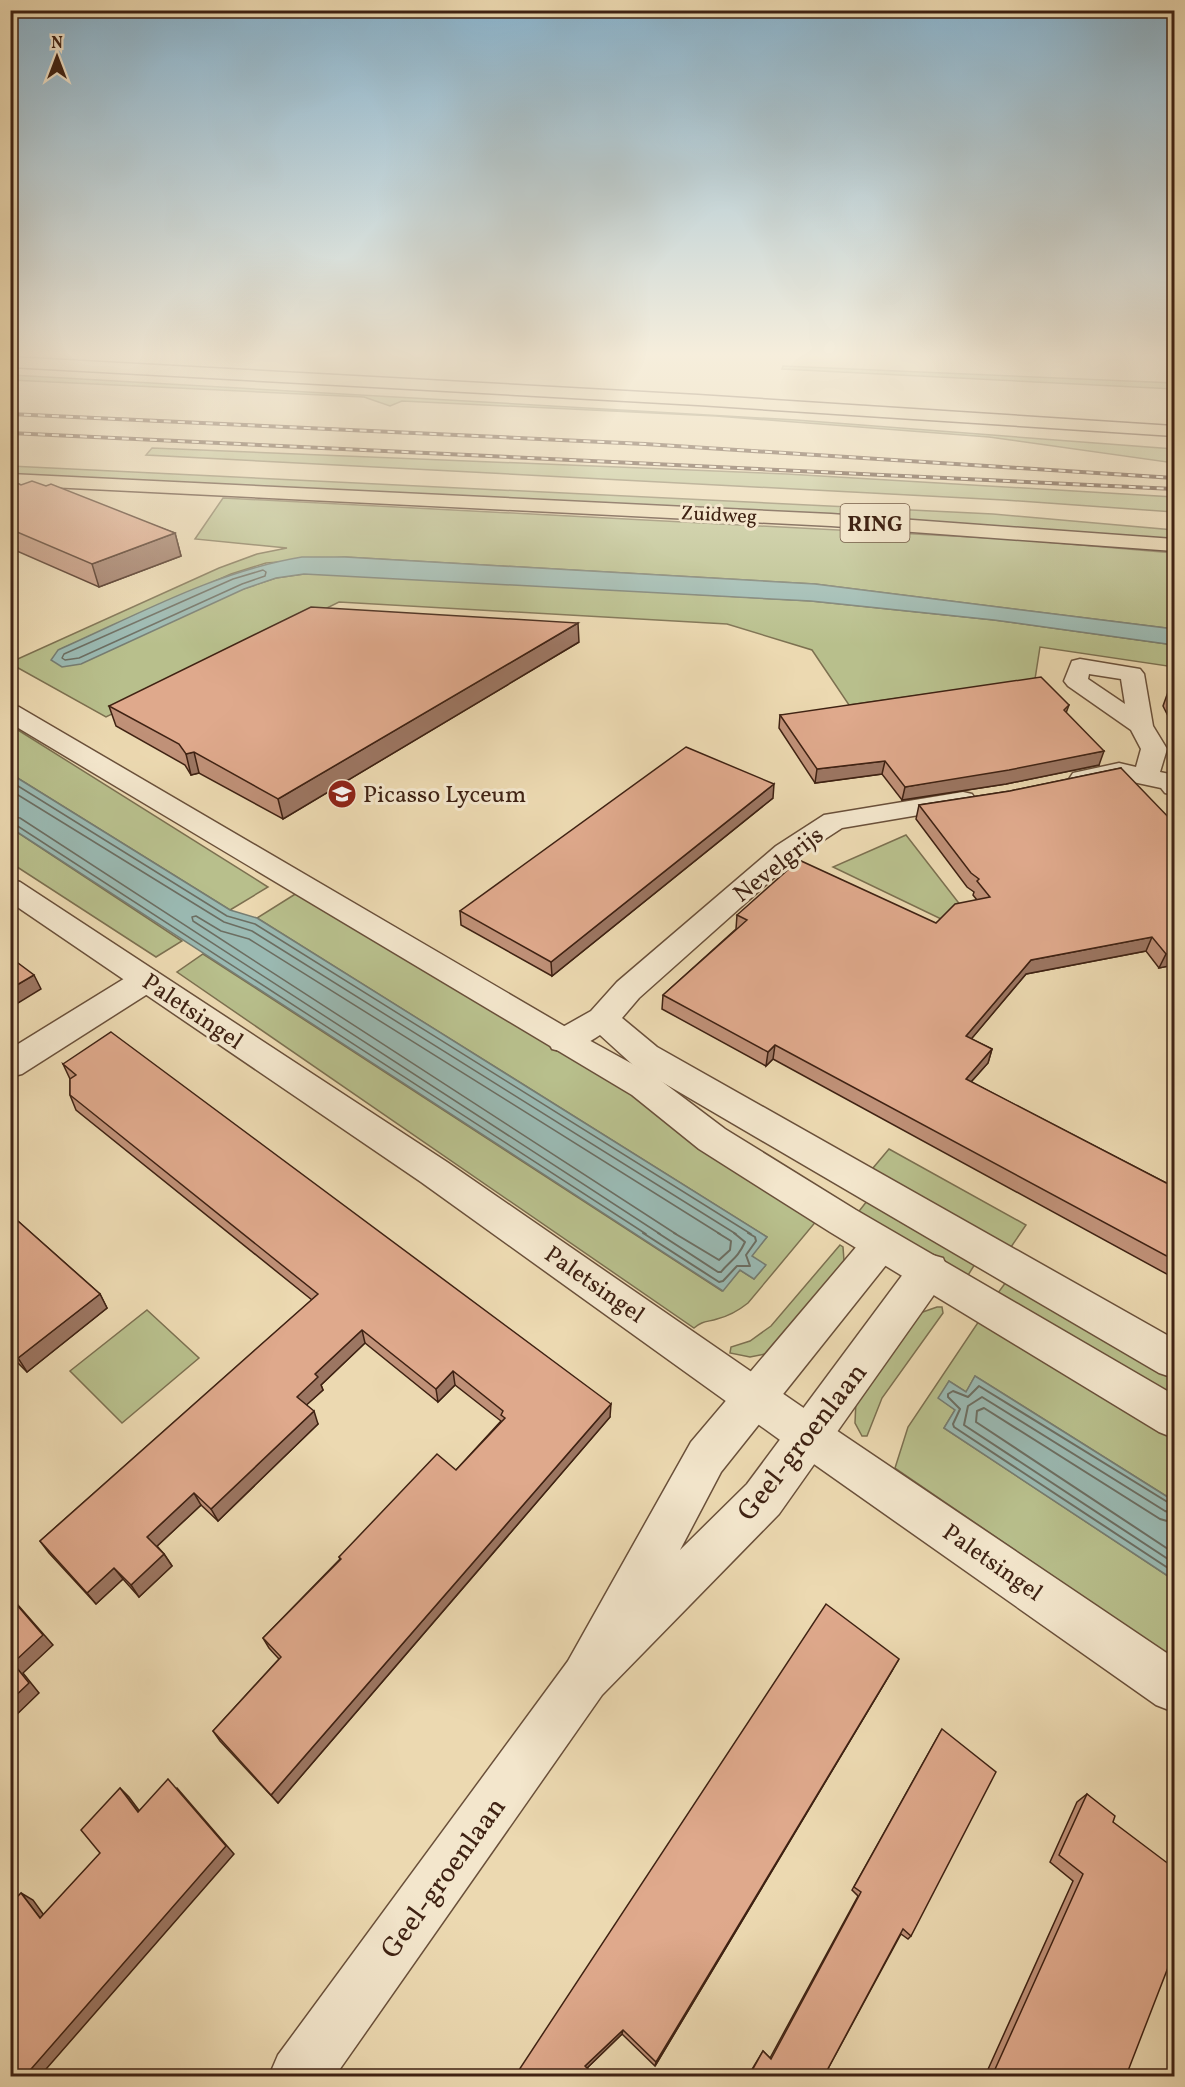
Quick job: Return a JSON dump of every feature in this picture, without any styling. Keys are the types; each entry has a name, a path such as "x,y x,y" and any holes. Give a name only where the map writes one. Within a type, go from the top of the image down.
{"main road":[{"name":"Zuidweg","path":"10,478 842,521 1174,545"}],"street":[{"path":"10,712 564,1041 644,1086 712,1140 881,1244 929,1270 1174,1418"},
{"path":"1141,726 1154,749 1146,777"},
{"path":"1051,785 1119,771 1170,783 1174,786"},
{"name":"Nevelgrijs","path":"564,1041 602,1019 628,990 786,852 834,821 994,795"},
{"name":"Paletsingel","path":"10,888 434,1172 757,1397 809,1436 1174,1687"},
{"path":"10,1065 146,980"},
{"path":"602,1019 645,1056 1174,1360"},
{"name":"Geel-groenlaan","path":"299,2076 585,1678 706,1457 881,1244"},
{"name":"Geel-groenlaan","path":"585,1678 763,1499 929,1270"}],"green space":[{"path":"150,450 210,450 787,474 1174,497 1174,512 1004,500 146,455"},
{"path":"1084,450 1174,450 1174,463"},
{"path":"10,466 993,514 1174,530 1174,540 909,520 11,474"},
{"path":"223,498 1010,539 1174,553 1174,629 815,584 345,557 266,563 231,574 59,650 276,578 304,574 341,574 811,601 994,620 1174,645 1174,667 1040,647 1035,679 849,705 812,650 727,624 339,602 106,717 11,664 11,662 219,568 257,554 287,548 195,539"},
{"path":"10,725 268,887 230,910 11,774"},
{"path":"11,828 182,941 156,957 11,863"},
{"path":"906,835 989,942 833,867"},
{"path":"297,893 625,1089 818,1219 748,1303 729,1315 702,1323 694,1328 177,972 203,954 722,1291 740,1270 754,1279 765,1266 751,1256 767,1237 257,918"},
{"path":"889,1149 1026,1225 1011,1247 1002,1247 875,1175 873,1168"},
{"path":"867,1201 975,1264 965,1280 856,1215"},
{"path":"840,1245 843,1247 844,1261 770,1353 750,1357 730,1353 731,1347 750,1341 771,1326"},
{"path":"1006,1282 1174,1380 1174,1404 995,1297"},
{"path":"942,1307 943,1313 882,1398 867,1436 862,1436 855,1423 856,1400 920,1313"},
{"path":"147,1310 199,1358 122,1423 70,1371"},
{"path":"981,1318 1174,1435 1174,1501 975,1376 966,1392 949,1381 939,1398 955,1410 944,1428 1174,1580 1174,1659 895,1468 908,1427"}],"water":[{"path":"302,557 345,557 815,584 1174,629 1174,645 994,620 811,601 304,574 276,578 244,589 81,664 62,667 51,660 58,650 208,583"},
{"path":"11,774 230,910 257,918 767,1237 752,1256 766,1265 754,1279 740,1270 723,1291 11,828"},
{"path":"975,1376 1174,1501 1174,1580 944,1428 955,1410 938,1398 949,1381 966,1392"}],"building":[{"path":"10,480 21,485 32,481 46,486 51,484 175,533 92,564 10,529"},
{"path":"311,607 578,623 278,799 194,752 186,754 179,744 109,706"},
{"path":"1041,677 1069,705 1064,710 1104,751 905,787 885,761 817,769 780,715"},
{"path":"1168,692 1174,692 1174,704"},
{"path":"686,747 774,784 551,962 460,911"},
{"path":"1121,768 1174,823 1174,952 1166,954 1152,937 1031,960 966,1036 992,1049 966,1079 1174,1187 1174,1260 775,1045 768,1052 663,995 747,920 737,915 799,860 936,923 955,904 990,897 977,881 979,879 971,873 919,805 1010,791"},
{"path":"10,957 34,975 10,989"},
{"path":"111,1032 611,1404 271,1795 213,1731 281,1657 263,1638 341,1559 339,1557 437,1454 456,1470 505,1418 501,1415 503,1411 453,1371 436,1389 362,1330 315,1374 318,1377 297,1397 314,1411 211,1509 194,1493 147,1537 164,1554 131,1585 114,1568 87,1593 40,1541 318,1294 70,1095 70,1079 76,1075 63,1064"},
{"path":"10,1214 100,1294 18,1358 10,1351"},
{"path":"10,1597 43,1635 13,1663 29,1683 10,1701"},
{"path":"826,1604 899,1659 656,2062 623,2030 585,2066 595,2076 515,2076"},
{"path":"942,1729 996,1772 911,1936 903,1929 824,2076 749,2076 763,2051 771,2059 861,1892 854,1887"},
{"path":"168,1779 226,1846 25,2076 10,2076 10,1904 21,1893 40,1918 100,1853 81,1830 120,1788 138,1812"},
{"path":"1087,1794 1115,1816 1113,1822 1174,1868 1174,1952 1126,2076 992,2076 1083,1874 1059,1855"}],"railway":[{"path":"372,450 1174,489"},
{"path":"744,450 1174,478"}],"place":[{"name":"Picasso Lyceum","path":"342,794"}]}
